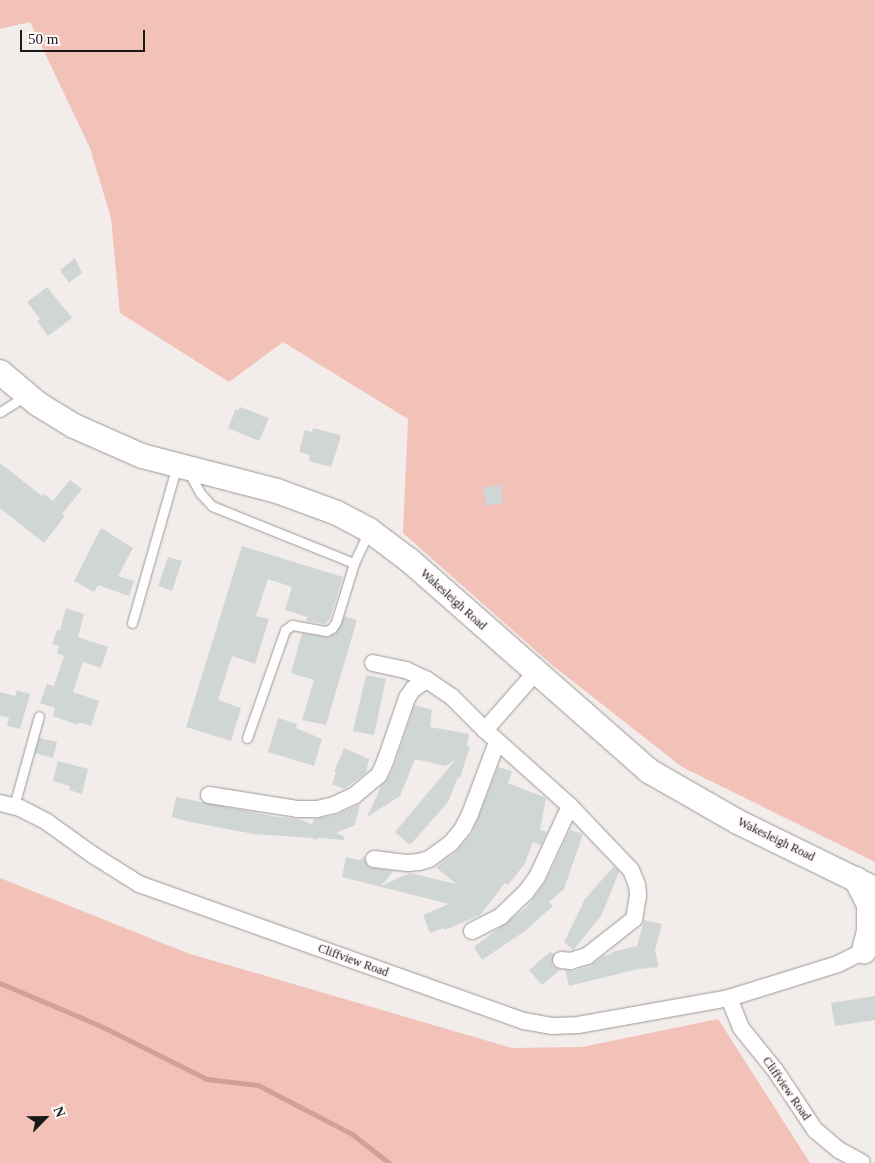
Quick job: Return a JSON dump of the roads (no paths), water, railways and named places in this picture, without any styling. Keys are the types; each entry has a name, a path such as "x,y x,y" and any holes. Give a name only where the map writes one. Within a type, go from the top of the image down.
{"main road":[{"name":"Wakesleigh Road","path":"0,372 27,395 74,426 142,456 277,491 337,514 370,530 409,560 649,771 738,822 865,884"},
{"path":"865,884 864,893 870,917 870,948"}],"street":[{"path":"373,663 406,670 427,680 452,697 484,730 570,806 625,861 635,877 638,895 634,919 587,956 579,960 561,960"},
{"path":"484,730 536,672"},
{"path":"209,795 310,809 334,805 356,795 379,775 407,698 413,689 427,680"},
{"path":"374,859 408,864 419,862 440,852 451,843 463,828 470,814 497,742"},
{"name":"Cliffview Road","path":"7,805 47,822 92,855 139,884 524,1021 553,1026 578,1025 729,998 838,964 870,948"},
{"path":"472,931 501,916 526,892 537,877 570,806"},
{"name":"Cliffview Road","path":"729,998 741,1028 775,1070 815,1130 839,1150 862,1163"}],"lane":[{"path":"0,412 27,395"},
{"path":"181,466 212,506 354,563"},
{"path":"132,623 181,466"},
{"path":"247,738 285,630 292,625 326,631 332,628 354,563 370,530"},
{"path":"7,805 39,716"}],"waterway":[{"path":"0,983 103,1027 207,1079 258,1085 352,1134 389,1163"}]}
